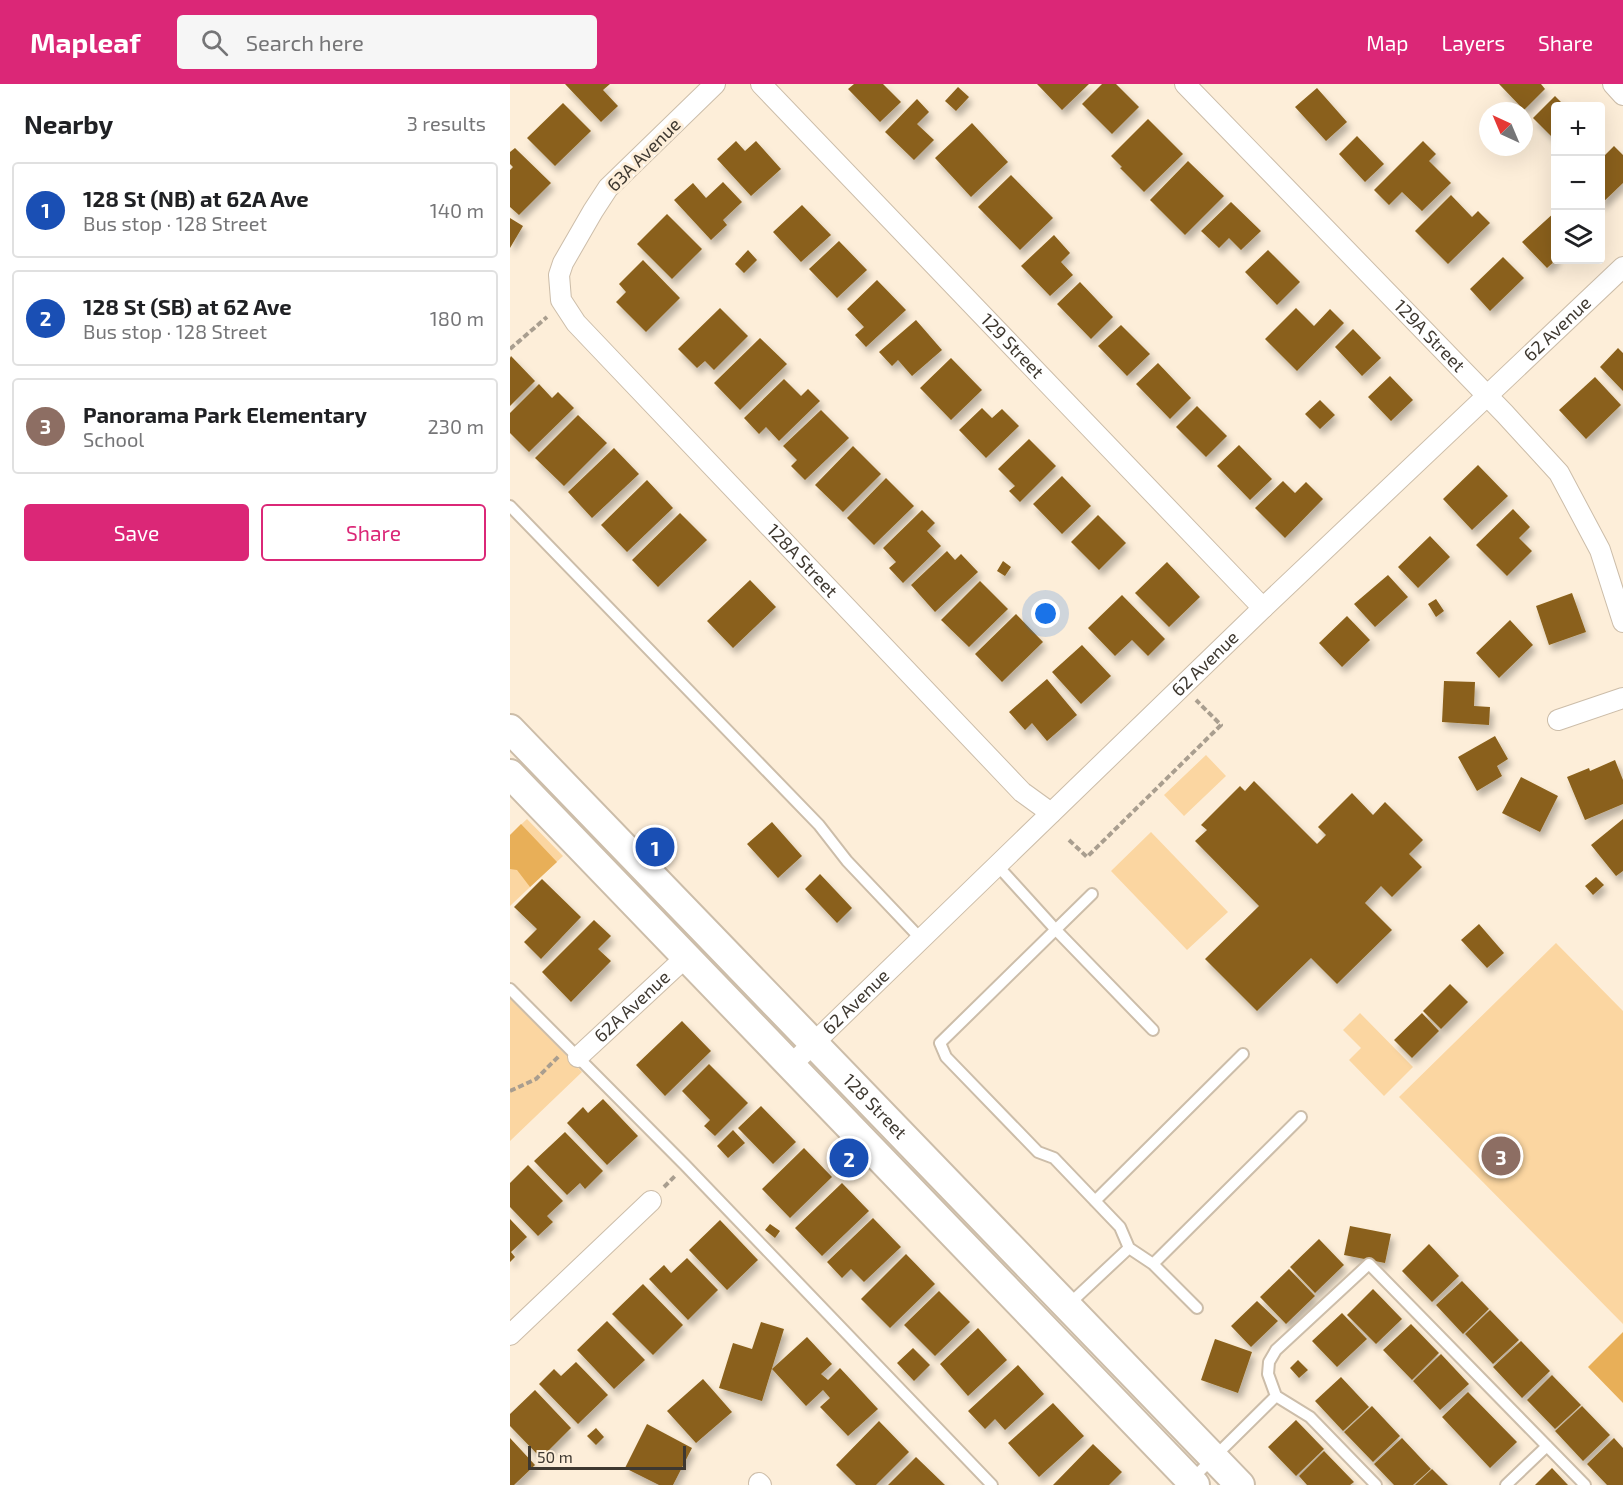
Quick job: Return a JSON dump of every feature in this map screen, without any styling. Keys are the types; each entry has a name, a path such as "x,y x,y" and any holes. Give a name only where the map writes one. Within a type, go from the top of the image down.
{"main road":[{"name":"128 Street","path":"510,729 1240,1485"},
{"name":"128 Street","path":"510,774 1193,1483"}],"street":[{"name":"63A Avenue","path":"561,300 559,275 563,263 608,188 716,84"},
{"name":"129 Street","path":"761,84 1263,608"},
{"name":"129A Street","path":"1185,84 1559,473 1600,550 1623,622"},
{"path":"1613,84 1623,94"},
{"name":"62 Avenue","path":"790,1066 1263,608 1623,267"},
{"name":"128A Street","path":"561,300 576,323 1022,792 1051,813"},
{"path":"1558,720 1623,698"},
{"name":"62A Avenue","path":"573,1052 687,956"},
{"path":"510,1335 651,1201"}],"lane":[{"path":"510,507 819,825 847,861 921,939"},
{"path":"998,865 1056,930 1153,1030"},
{"path":"1092,894 940,1043 946,1057 1038,1152 1054,1158 1120,1227 1129,1248 1153,1264 1197,1308"},
{"path":"510,989 685,1165 992,1485"},
{"path":"1095,1201 1243,1054"},
{"path":"1153,1264 1301,1117"},
{"path":"1067,1306 1129,1248"},
{"path":"1376,1485 1310,1417 1276,1396 1268,1374 1269,1362 1275,1350 1369,1264 1585,1485"},
{"path":"1193,1483 1214,1458 1276,1396"},
{"path":"1506,1485 1548,1446"}],"path":[{"path":"510,349 547,317"},
{"path":"1069,840 1087,857 1221,725 1194,697"},
{"path":"510,1091 536,1078 573,1052"},
{"path":"651,1201 685,1165"}],"shaded area":[{"path":"1206,755 1226,776 1184,816 1164,795"},
{"path":"527,819 563,856 510,906 510,835"},
{"path":"521,824 557,862 530,887 517,870 510,869 510,835"},
{"path":"1151,832 1228,912 1187,950 1111,871"},
{"path":"1556,943 1623,1011 1623,1324 1399,1097"},
{"path":"510,997 582,1072 510,1141"},
{"path":"1360,1013 1413,1067 1384,1096 1349,1060 1361,1048 1343,1030"},
{"path":"1623,1332 1623,1403 1588,1367"}],"building":[{"path":"565,84 610,84 603,90 618,106 601,122"},
{"path":"854,84 883,84 901,102 880,122 848,89"},
{"path":"1037,84 1089,84 1062,110"},
{"path":"1102,84 1116,84 1139,107 1112,134 1082,104"},
{"path":"1499,84 1541,84 1545,89 1532,102 1516,102"},
{"path":"958,87 969,97 956,111 945,101"},
{"path":"1317,88 1347,122 1326,141 1295,107"},
{"path":"1555,96 1561,102 1551,102 1551,136 1533,118"},
{"path":"917,99 929,112 917,124 934,140 914,160 885,132"},
{"path":"563,103 591,131 555,166 527,138"},
{"path":"1148,119 1183,154 1144,192 1111,156"},
{"path":"972,123 1008,162 971,197 935,158"},
{"path":"1357,136 1384,164 1365,182 1339,154"},
{"path":"736,141 745,151 756,141 781,169 751,196 717,159"},
{"path":"1423,141 1436,154 1429,161 1451,183 1422,211 1402,192 1389,205 1374,190"},
{"path":"1614,146 1623,155 1623,183 1605,200 1605,156"},
{"path":"515,148 551,183 519,215 510,207 510,170 513,167 510,164 510,152"},
{"path":"1188,161 1224,196 1185,235 1150,200"},
{"path":"1011,175 1053,218 1020,250 978,207"},
{"path":"723,182 742,202 723,220 727,225 711,240 674,200 693,183 706,198"},
{"path":"1451,195 1472,217 1478,211 1490,223 1448,264 1415,231"},
{"path":"1231,202 1261,231 1241,250 1229,238 1219,248 1201,231"},
{"path":"802,205 831,235 801,262 773,232"},
{"path":"667,214 702,249 672,279 637,244"},
{"path":"1551,216 1552,264 1547,268 1522,242"},
{"path":"510,218 523,226 510,248"},
{"path":"1054,235 1070,253 1061,262 1073,275 1050,296 1021,266"},
{"path":"839,241 867,270 837,298 809,269"},
{"path":"748,250 757,260 744,273 735,264"},
{"path":"1268,250 1300,282 1277,305 1245,272"},
{"path":"1503,257 1524,278 1490,311 1470,289"},
{"path":"643,260 680,298 646,332 616,302 626,292 619,284"},
{"path":"877,280 906,310 866,347 855,335 864,327 847,309"},
{"path":"1080,282 1113,317 1091,339 1057,304"},
{"path":"720,308 748,336 714,370 705,361 697,368 678,349"},
{"path":"1296,308 1314,326 1330,309 1344,323 1297,371 1265,339"},
{"path":"916,320 942,350 912,376 898,360 892,366 879,352"},
{"path":"1121,325 1150,354 1127,376 1098,346"},
{"path":"1353,329 1381,358 1362,376 1335,347"},
{"path":"760,338 787,364 740,410 714,383"},
{"path":"1618,348 1623,353 1623,391 1600,367"},
{"path":"511,356 535,381 510,406 510,358"},
{"path":"951,358 982,390 951,420 920,388"},
{"path":"1158,363 1191,398 1170,419 1136,384"},
{"path":"1390,376 1413,400 1391,421 1368,397"},
{"path":"1595,377 1621,405 1586,439 1559,410"},
{"path":"784,379 801,396 808,389 820,401 779,441 766,427 759,434 744,418"},
{"path":"539,384 552,398 558,392 574,408 529,452 510,433 510,413"},
{"path":"1320,400 1335,415 1320,429 1305,414"},
{"path":"1197,406 1227,436 1206,457 1176,427"},
{"path":"982,408 992,418 1002,409 1019,426 986,458 959,430"},
{"path":"821,410 849,438 805,480 791,466 797,460 783,446"},
{"path":"578,415 607,443 564,486 535,458"},
{"path":"1029,439 1056,466 1020,502 1009,491 1015,486 998,469"},
{"path":"1239,445 1272,479 1250,500 1217,466"},
{"path":"853,446 881,474 843,512 815,485"},
{"path":"614,448 639,474 592,518 568,492"},
{"path":"1478,465 1508,496 1472,530 1443,499"},
{"path":"1062,476 1091,506 1062,534 1033,504"},
{"path":"886,478 914,506 874,545 847,518"},
{"path":"647,480 673,508 627,552 601,525"},
{"path":"1283,481 1295,493 1306,482 1323,499 1285,538 1255,508"},
{"path":"1513,509 1530,527 1519,538 1532,551 1507,576 1476,545"},
{"path":"922,510 935,523 927,531 941,546 903,583 889,568 896,562 883,548"},
{"path":"680,513 707,540 658,587 632,560"},
{"path":"1098,515 1126,543 1099,570 1071,542"},
{"path":"1430,536 1450,557 1418,588 1398,567"},
{"path":"947,551 955,560 961,554 978,572 935,612 911,585"},
{"path":"1003,561 1011,567 1005,576 997,571"},
{"path":"1167,562 1200,597 1169,627 1135,593"},
{"path":"1388,575 1408,597 1375,627 1354,604"},
{"path":"750,580 776,607 733,648 707,621"},
{"path":"980,581 1008,609 969,647 941,620"},
{"path":"1572,593 1586,632 1549,645 1536,606"},
{"path":"1122,595 1165,639 1148,656 1132,640 1115,656 1088,628"},
{"path":"1436,599 1444,611 1436,617 1428,604"},
{"path":"1016,614 1043,642 1002,682 975,654"},
{"path":"1347,616 1370,640 1342,667 1319,643"},
{"path":"1510,620 1533,645 1499,678 1476,653"},
{"path":"1082,645 1111,676 1081,704 1052,672"},
{"path":"1047,679 1077,715 1047,741 1032,723 1025,730 1009,712"},
{"path":"1444,681 1475,682 1474,706 1490,707 1489,725 1442,722"},
{"path":"1495,736 1508,759 1497,766 1502,776 1477,791 1458,757"},
{"path":"1615,760 1623,780 1623,804 1585,820 1567,777 1589,768 1590,771"},
{"path":"1521,777 1558,796 1540,832 1502,813"},
{"path":"1254,781 1317,844 1326,835 1318,827 1352,793 1373,815 1385,802 1423,840 1409,854 1422,867 1392,897 1381,886 1365,903 1392,930 1337,984 1311,958 1257,1011 1205,959 1259,906 1195,841 1207,830 1201,825 1240,786 1245,791"},
{"path":"1623,819 1623,871 1616,876 1591,845"},
{"path":"772,822 802,856 778,878 747,844"},
{"path":"820,874 852,908 837,923 805,889"},
{"path":"1596,877 1604,885 1593,895 1585,886"},
{"path":"542,879 581,917 541,959 524,942 537,929 514,907"},
{"path":"594,920 611,936 598,949 611,961 571,1002 542,972"},
{"path":"1479,924 1504,953 1487,968 1461,940"},
{"path":"1450,984 1468,1002 1441,1029 1423,1011"},
{"path":"1422,1013 1439,1031 1412,1058 1394,1040"},
{"path":"682,1021 711,1051 665,1096 636,1065"},
{"path":"709,1064 748,1103 715,1136 704,1126 710,1120 682,1091"},
{"path":"603,1099 638,1136 607,1165 567,1123 583,1107 588,1113"},
{"path":"761,1106 796,1142 773,1164 738,1128"},
{"path":"733,1130 745,1143 728,1158 717,1146"},
{"path":"565,1132 603,1171 585,1189 580,1183 567,1195 534,1161"},
{"path":"804,1148 832,1177 790,1218 762,1189"},
{"path":"528,1165 563,1201 547,1216 553,1222 538,1236 510,1207 510,1183"},
{"path":"842,1183 869,1211 822,1256 795,1228"},
{"path":"873,1218 901,1247 864,1282 851,1269 842,1278 827,1262"},
{"path":"510,1219 527,1237 511,1252 515,1257 510,1262"},
{"path":"720,1220 758,1260 727,1290 689,1250"},
{"path":"770,1224 780,1231 775,1238 765,1230"},
{"path":"1350,1226 1391,1234 1385,1263 1344,1255"},
{"path":"1319,1239 1344,1265 1315,1293 1290,1267"},
{"path":"1429,1244 1459,1276 1432,1302 1402,1271"},
{"path":"906,1254 935,1284 890,1328 861,1299"},
{"path":"687,1258 718,1290 688,1320 649,1279 664,1265 671,1273"},
{"path":"1289,1269 1315,1296 1286,1324 1260,1297"},
{"path":"1462,1281 1489,1309 1463,1334 1436,1305"},
{"path":"643,1284 683,1325 653,1355 612,1314"},
{"path":"1373,1289 1402,1319 1376,1344 1347,1315"},
{"path":"939,1291 970,1322 935,1356 904,1325"},
{"path":"1257,1301 1278,1321 1251,1347 1231,1326"},
{"path":"1490,1310 1519,1340 1493,1364 1465,1334"},
{"path":"1342,1313 1367,1339 1337,1367 1312,1341"},
{"path":"607,1321 645,1360 614,1389 577,1350"},
{"path":"761,1322 784,1329 762,1401 719,1388 733,1343 752,1349"},
{"path":"1411,1324 1439,1353 1412,1380 1383,1350"},
{"path":"978,1328 1007,1360 968,1396 940,1364"},
{"path":"807,1337 832,1364 821,1374 828,1380 840,1368 878,1409 848,1436 820,1407 830,1398 823,1390 806,1406 772,1369"},
{"path":"1215,1339 1252,1352 1238,1393 1201,1380"},
{"path":"1521,1341 1550,1371 1522,1398 1493,1367"},
{"path":"913,1348 930,1365 914,1381 897,1363"},
{"path":"1441,1354 1469,1384 1440,1410 1413,1381"},
{"path":"1298,1360 1308,1370 1299,1378 1290,1368"},
{"path":"576,1362 608,1395 578,1424 539,1384 554,1369 561,1376"},
{"path":"1018,1365 1044,1394 1005,1430 995,1419 985,1429 968,1411"},
{"path":"1552,1375 1581,1405 1555,1429 1527,1400"},
{"path":"1341,1377 1369,1407 1343,1431 1315,1401"},
{"path":"703,1379 732,1412 696,1443 667,1411"},
{"path":"535,1390 571,1428 541,1458 510,1426 510,1414"},
{"path":"1468,1392 1517,1442 1490,1468 1442,1417"},
{"path":"1053,1403 1084,1436 1039,1477 1008,1443"},
{"path":"1372,1406 1400,1436 1373,1462 1344,1432"},
{"path":"1582,1406 1610,1435 1583,1461 1555,1431"},
{"path":"1296,1420 1324,1449 1296,1476 1268,1447"},
{"path":"879,1421 909,1452 876,1485 856,1485 836,1465"},
{"path":"647,1424 692,1448 673,1485 659,1485 625,1468"},
{"path":"596,1428 604,1437 596,1445 587,1436"},
{"path":"510,1438 535,1465 514,1485 510,1485"},
{"path":"1402,1438 1431,1469 1413,1485 1394,1485 1374,1464"},
{"path":"1614,1438 1623,1448 1623,1485 1607,1485 1587,1464"},
{"path":"1093,1444 1122,1472 1109,1485 1053,1485"},
{"path":"1324,1451 1354,1482 1350,1485 1307,1485 1299,1476"},
{"path":"916,1457 945,1485 888,1485"},
{"path":"1552,1468 1568,1485 1535,1485"},
{"path":"1432,1469 1448,1485 1415,1485"}],"place":[{"name":"128 St (NB) at 62A Ave","path":"655,847"},
{"name":"Panorama Park Elementary","path":"1501,1156"},
{"name":"128 St (SB) at 62 Ave","path":"849,1158"}]}
